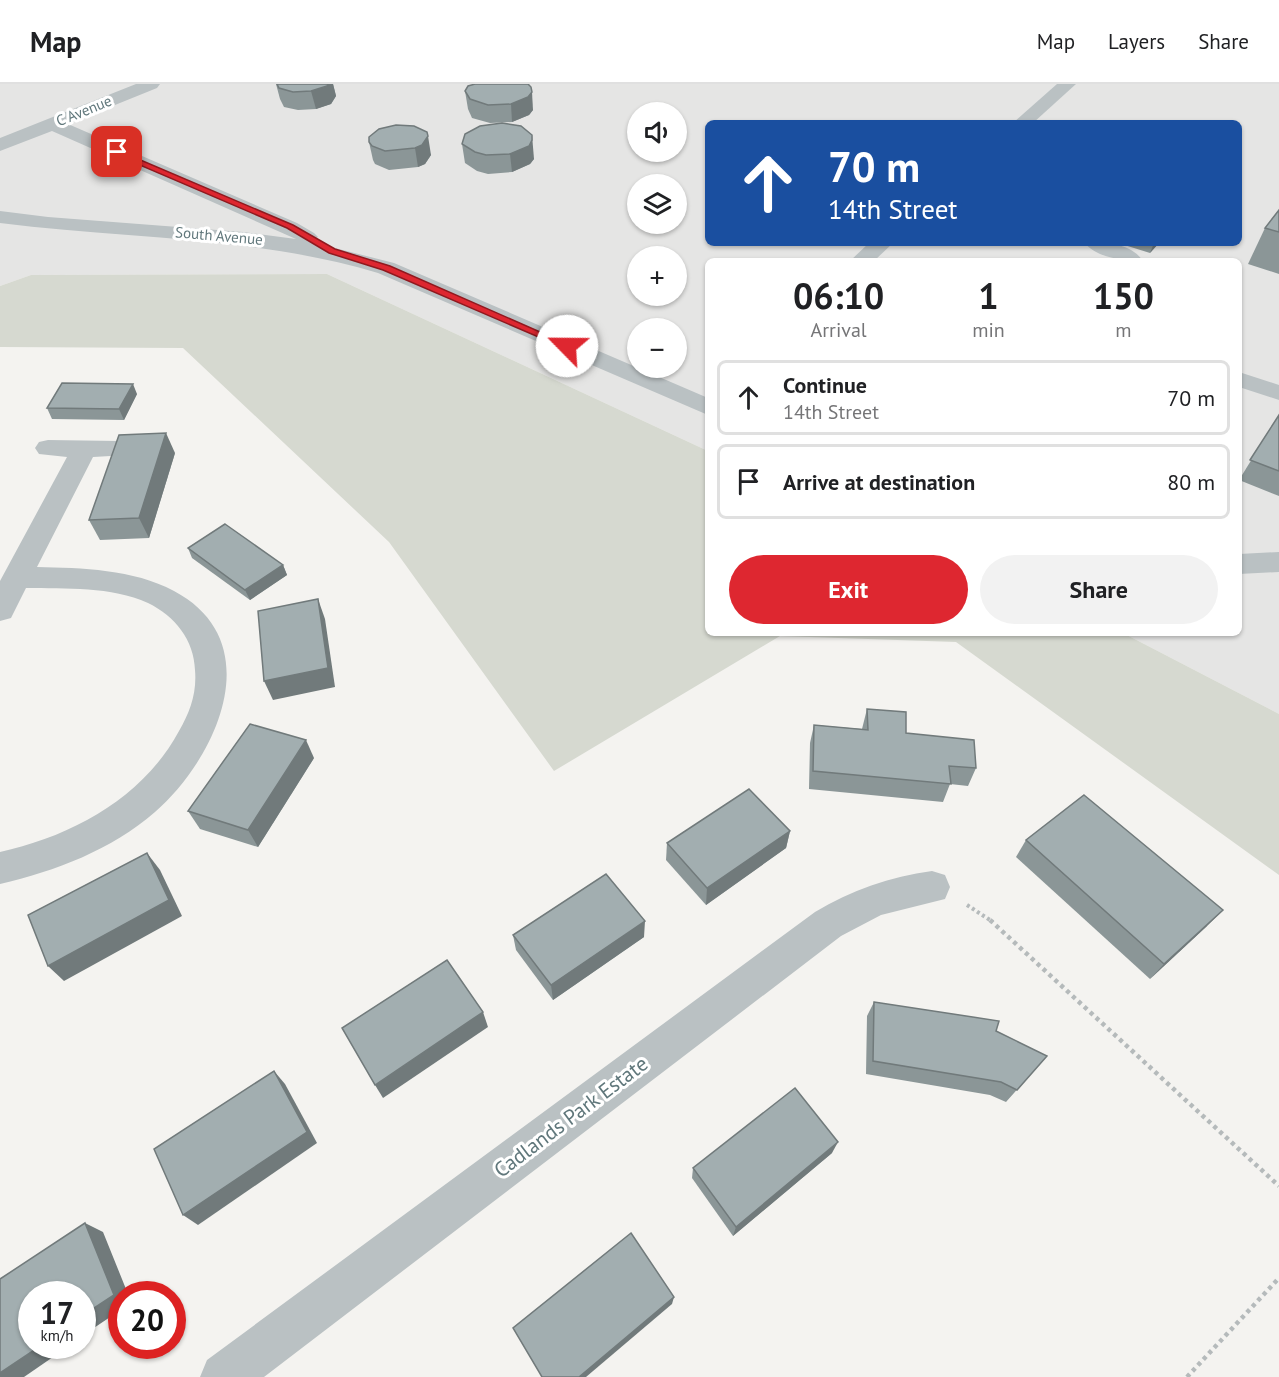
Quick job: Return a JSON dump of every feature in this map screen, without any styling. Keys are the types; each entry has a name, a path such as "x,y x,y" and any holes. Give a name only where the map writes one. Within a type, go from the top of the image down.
{"street":[{"name":"C Avenue","path":"15,135 52,124 151,84"},
{"path":"1025,120 1067,84"},
{"path":"52,124 290,227 332,251"},
{"name":"South Avenue","path":"0,217 59,224 252,239 332,251 386,268 704,400"},
{"path":"1,239 24,220"},
{"path":"864,258 878,246"},
{"path":"1104,246 1128,258"},
{"path":"1242,380 1279,393"},
{"path":"48,448 119,449"},
{"path":"0,610 84,449"},
{"path":"1242,564 1279,562"},
{"path":"0,868 38,859 81,841 121,818 152,792 178,764 205,717 212,691 212,668 207,646 196,626 181,610 159,596 116,583 17,577"},
{"name":"Cadlands Park Estate","path":"224,1377 828,924 853,908 879,897 932,887"}],"path":[{"path":"932,887 952,895 992,921 1279,1186"},
{"path":"1187,1377 1279,1278"}],"shaded area":[{"path":"0,84 1279,84 1279,714 1129,636 1242,636 1242,258 705,258 705,450 327,274 31,275 0,286"},
{"path":"327,274 705,450 705,636 780,636 554,771 389,542 183,348 0,347 0,286 31,275"},
{"path":"780,636 1129,636 1279,714 1279,875 956,642"}],"building":[{"path":"277,84 328,84 311,91 293,92 279,88"},
{"path":"528,84 532,92 528,97 511,104 488,105 470,99 465,91 468,86"},
{"path":"502,123 521,126 532,135 529,146 510,154 486,155 475,152 462,144 465,134 480,126"},
{"path":"396,125 414,126 427,132 428,136 422,145 415,148 385,151 372,146 369,142 369,137 379,129"},
{"path":"1279,210 1279,232 1265,228"},
{"path":"62,383 133,384 119,409 47,408"},
{"path":"1279,415 1279,471 1250,460"},
{"path":"166,433 139,518 89,520 119,435"},
{"path":"225,524 283,565 245,590 188,548"},
{"path":"318,599 328,668 264,681 258,611"},
{"path":"867,709 906,712 906,733 974,740 976,768 949,766 951,784 813,771 814,725 868,730"},
{"path":"250,724 306,740 248,830 188,811"},
{"path":"749,789 790,831 707,888 667,843"},
{"path":"1084,795 1223,910 1164,964 1026,840"},
{"path":"147,853 169,900 48,966 28,915"},
{"path":"606,874 645,921 551,985 513,935"},
{"path":"447,960 483,1012 375,1085 342,1028"},
{"path":"874,1002 999,1021 996,1031 1047,1056 1017,1090 1001,1082 873,1061"},
{"path":"274,1071 307,1132 183,1215 154,1149"},
{"path":"795,1088 838,1142 736,1227 693,1168"},
{"path":"85,1223 108,1281 108,1299 96,1307 96,1281 18,1281 18,1359 21,1359 0,1373 0,1279"},
{"path":"631,1233 674,1297 579,1377 542,1377 513,1328"}],"route":[{"path":"117,152 290,227 332,251 386,268 567,346"}]}
